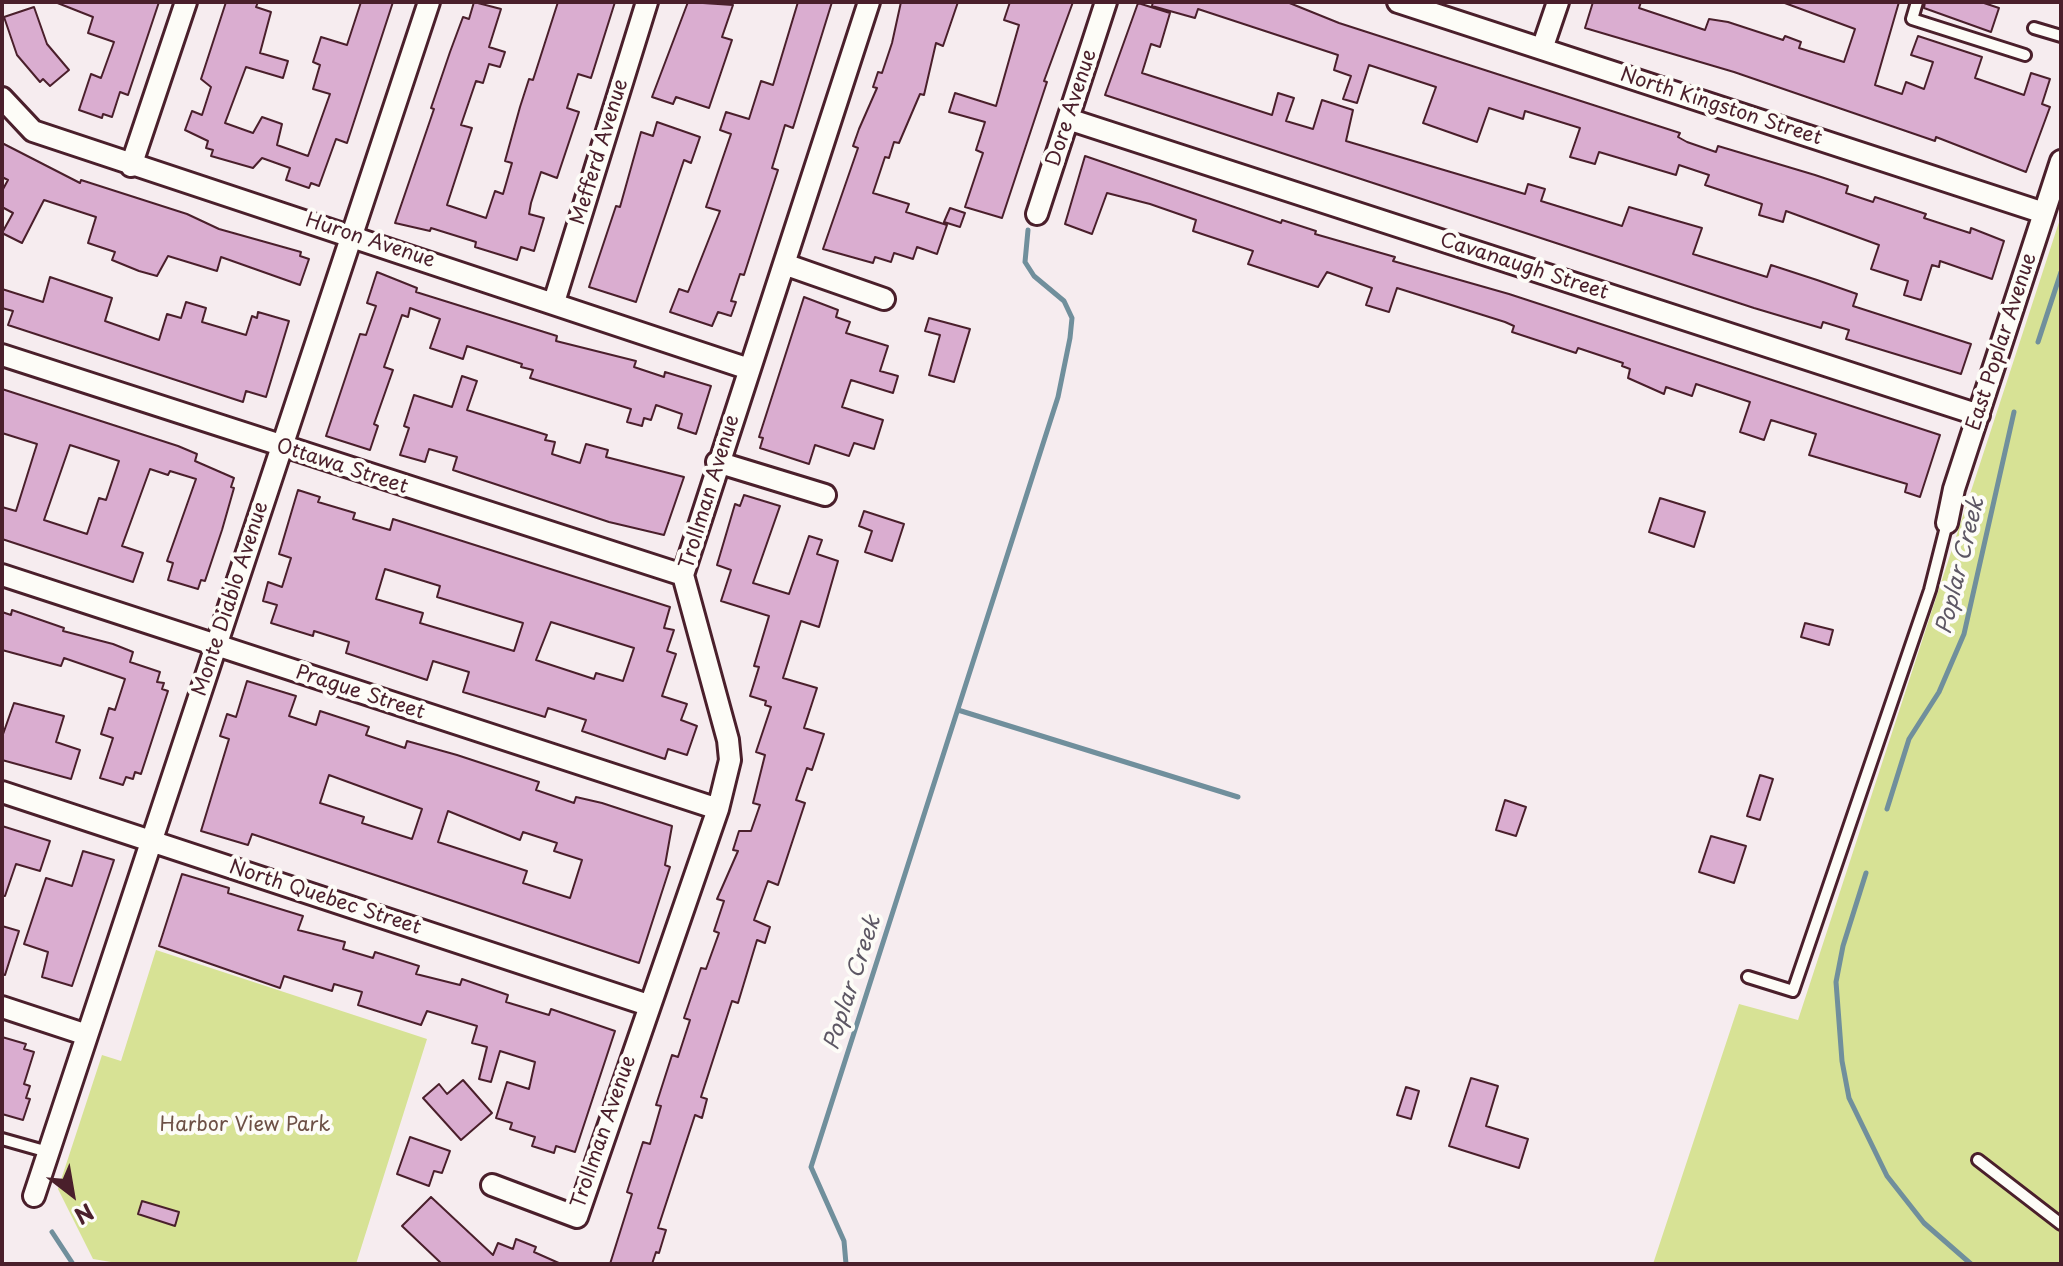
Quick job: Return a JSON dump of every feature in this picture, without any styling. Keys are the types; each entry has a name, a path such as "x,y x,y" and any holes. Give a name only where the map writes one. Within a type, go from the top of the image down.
{"street":[{"path":"131,166 186,2"},
{"name":"Monte Diablo Avenue","path":"34,1196 429,2"},
{"name":"Mefferd Avenue","path":"554,302 647,2"},
{"name":"Trollman Avenue","path":"492,1185 577,1217 718,809 730,760 728,740 683,575 717,462 869,2"},
{"name":"Dore Avenue","path":"1037,214 1106,2"},
{"name":"North Kingston Street","path":"1398,2 2044,213"},
{"path":"1542,49 1558,2"},
{"name":"Huron Avenue","path":"2,98 33,131 749,369"},
{"name":"Cavanaugh Street","path":"1068,119 1979,415"},
{"name":"East Poplar Avenue","path":"1947,523 1954,489 2061,161"},
{"path":"784,264 884,299"},
{"name":"Ottawa Street","path":"2,355 683,575"},
{"path":"717,462 825,495"},
{"name":"Prague Street","path":"2,575 718,809"},
{"name":"North Quebec Street","path":"2,792 648,1005"},
{"path":"2,1007 87,1035"}],"lane":[{"path":"1917,2 1912,19 2025,55"},
{"path":"2034,28 2061,36"},
{"path":"1748,977 1793,991 1925,605 1947,523"},
{"path":"2,1139 48,1152"},
{"path":"1978,1160 2061,1224"}],"green space":[{"path":"2061,216 2061,1264 1653,1264 1739,1004 1798,1020"},
{"name":"Harbor View Park","path":"156,950 427,1039 356,1264 123,1264 93,1259 58,1189 102,1055 121,1061"}],"building":[{"path":"55,2 159,2 128,95 120,92 112,117 103,114 102,118 79,110 91,74 101,78 114,42 88,33 93,17"},
{"path":"226,2 258,2 256,7 271,12 260,53 288,61 283,78 246,67 225,123 253,133 262,117 282,124 277,145 308,156 330,94 313,89 320,65 313,62 321,37 347,45 361,2 393,2 347,143 336,139 319,186 311,183 309,188 286,180 290,168 262,158 253,168 211,156 213,150 206,148 208,141 185,130 192,111 202,115 211,87 201,79"},
{"path":"474,2 501,9 489,47 505,52 500,67 489,64 483,83 476,81 461,125 472,128 447,205 486,218 495,191 503,194 512,163 505,161 520,107 529,79 533,80 558,2 615,2 591,78 578,74 567,108 579,112 557,178 541,172 529,214 544,218 534,251 521,247 517,260 475,247 476,242 431,228 430,231 395,223 450,52 463,17 469,19"},
{"path":"688,2 733,5 722,37 732,40 709,108 676,97 673,104 652,97"},
{"path":"798,2 832,2 793,128 785,125 772,168 778,170 744,275 740,274 731,301 736,302 731,316 718,312 712,326 670,312 679,289 688,292 720,211 706,207 731,134 720,130 726,112 749,119 761,81 773,85"},
{"path":"901,2 958,2 943,46 936,43 924,95 920,94 899,143 894,142 889,158 885,157 873,193 909,204 906,212 947,225 937,254 917,247 913,259 894,253 891,262 875,257 873,263 823,249 858,148 853,146 877,88 873,87 878,72 882,73 892,43"},
{"path":"1010,2 1073,2 1044,81 1047,82 1002,218 965,207 983,153 976,150 985,122 949,112 955,93 996,106 1019,25 1004,20"},
{"path":"1153,2 1287,2 1339,23 1680,133 1678,137 1687,142 1716,152 1718,146 1815,175 1848,186 1846,193 1873,202 1875,197 1926,214 1924,218 1970,233 1971,228 2004,241 1992,279 1940,261 1939,267 1932,265 1921,300 1904,295 1908,281 1871,269 1879,245 1786,211 1783,222 1759,215 1762,204 1705,185 1709,175 1679,165 1676,175 1599,152 1595,164 1570,157 1580,128 1525,111 1523,119 1489,108 1477,142 1423,123 1436,87 1369,65 1357,103 1343,99 1351,76 1334,70 1338,55 1198,9 1195,18 1152,6"},
{"path":"1593,2 1641,2 1639,8 1705,30 1709,19 1728,22 1783,40 1785,36 1801,42 1799,48 1844,62 1855,29 1782,2 1899,2 1875,85 1902,94 1906,82 1924,89 1933,62 1911,55 1918,36 1982,57 1975,78 2024,95 2031,73 2050,79 2042,104 2050,107 2026,172 1936,137 1935,141 1734,72 1585,28"},
{"path":"1925,2 1981,2 1999,8 1991,32 1924,8"},
{"path":"1138,3 1170,13 1160,47 1151,44 1142,73 1272,115 1278,93 1294,98 1286,121 1313,129 1322,100 1353,110 1346,141 1525,194 1528,184 1545,189 1541,201 1622,226 1629,207 1702,228 1693,254 1767,277 1771,265 1857,294 1853,306 1971,344 1961,374 1846,339 1849,330 1823,322 1821,328 1754,308 1105,95"},
{"path":"34,7 47,44 69,70 50,86 43,79 40,82 17,55 4,17"},
{"path":"657,122 700,137 691,163 684,160 636,302 589,287 616,206 620,207 641,132 653,136"},
{"path":"2,143 80,183 81,180 187,214 219,229 301,252 300,256 309,259 300,285 221,257 217,271 168,256 157,276 139,271 112,260 115,252 88,243 96,217 44,200 22,243 2,233 13,213 2,207 2,191 8,180 2,177"},
{"path":"1085,156 1281,223 1282,220 1316,231 1315,234 1395,257 1393,261 1509,294 1940,435 1920,497 1905,492 1907,484 1809,455 1816,434 1771,420 1764,440 1740,432 1750,402 1696,384 1692,396 1666,387 1664,394 1628,378 1630,369 1622,366 1623,363 1578,348 1576,353 1512,332 1514,326 1505,322 1397,288 1389,312 1366,305 1372,288 1327,272 1318,287 1248,264 1253,251 1193,231 1196,220 1150,204 1107,193 1092,234 1065,224"},
{"path":"950,208 965,213 960,227 944,222"},
{"path":"377,272 417,288 416,292 557,336 556,341 636,361 634,367 664,377 665,372 711,386 696,434 678,428 682,414 656,405 651,420 644,418 642,426 627,422 631,409 530,378 533,370 521,367 522,364 467,346 463,359 430,348 440,319 410,308 408,317 402,315 384,367 393,370 374,424 378,426 370,450 326,436 360,334 366,335 376,306 367,303"},
{"path":"50,277 112,298 105,321 159,340 167,314 181,318 186,302 206,308 202,322 246,335 252,316 257,318 258,312 289,321 266,397 246,391 243,402 8,325 13,311 2,308 2,289 43,302"},
{"path":"804,297 838,310 836,317 850,322 846,333 888,346 880,371 898,376 893,393 851,380 842,407 883,420 874,449 854,443 849,456 815,445 809,464 760,448 763,438 759,437"},
{"path":"929,318 970,329 954,382 929,375 940,335 925,331"},
{"path":"462,376 477,381 467,410 547,435 545,440 555,442 552,454 580,463 586,444 608,450 606,457 684,477 664,535 609,522 453,470 457,457 429,449 425,462 400,455 409,428 404,426 414,395 452,407"},
{"path":"2,389 178,446 197,454 195,461 234,478 231,487 234,488 205,581 201,580 198,589 168,580 173,563 167,561 196,479 170,471 168,475 150,469 122,546 143,553 133,582 2,539 2,507 16,511 37,444 2,433","holes":["70,445 119,461 106,500 99,498 87,534 44,520"]},
{"path":"298,490 320,497 318,502 355,513 353,519 390,530 393,519 670,607 664,628 674,630 667,651 676,654 662,696 687,704 681,720 697,726 687,755 668,749 665,759 582,731 586,720 548,708 545,717 463,692 469,672 433,661 427,680 346,653 349,642 314,631 313,636 271,623 277,605 263,601 268,582 282,587 291,558 279,554","holes":["385,569 440,586 437,597 523,623 514,651 420,623 423,613 376,599","551,622 634,648 623,681 596,673 594,679 536,660"]},
{"path":"744,495 780,506 753,583 789,594 809,536 822,540 817,554 838,561 819,627 801,621 783,678 817,688 804,728 824,734 812,770 807,768 796,800 805,803 778,885 768,881 754,920 770,927 765,943 757,940 738,1003 732,1001 701,1097 707,1099 702,1118 695,1115 658,1228 666,1230 659,1253 656,1252 652,1264 610,1264 632,1194 627,1192 643,1142 650,1144 661,1106 656,1105 672,1055 678,1057 690,1020 684,1018 701,968 706,969 719,933 714,931 724,901 717,899 738,851 733,850 739,831 751,831 760,805 753,803 765,755 756,752 771,707 765,705 766,701 750,696 759,667 754,666 769,616 721,601 731,570 717,565 735,504 740,506"},
{"path":"1660,498 1705,512 1694,547 1649,532"},
{"path":"864,511 904,524 892,561 865,552 872,531 859,526"},
{"path":"12,610 64,628 63,631 133,652 130,662 160,672 157,682 164,683 162,689 168,691 141,774 135,772 133,779 126,777 123,785 100,778 113,738 101,734 109,708 115,710 125,679 64,658 61,666 2,650 2,612 11,615"},
{"path":"1805,623 1833,630 1829,645 1801,637"},
{"path":"247,681 296,696 289,716 316,725 320,711 369,727 366,735 405,748 407,741 457,755 539,782 536,790 574,803 576,797 602,803 672,826 665,865 670,867 639,963 252,834 248,845 201,831 229,739 220,736 227,714 236,717","holes":["329,775 422,809 412,839 362,823 364,817 320,803","448,811 520,840 523,832 557,843 554,851 582,860 570,898 523,883 527,871 438,842"]},
{"path":"14,703 64,716 56,742 80,750 71,779 2,760 2,737"},
{"path":"1760,775 1773,779 1760,820 1747,816"},
{"path":"1505,800 1526,807 1516,836 1496,830"},
{"path":"2,826 50,841 40,871 16,864 5,896 2,896"},
{"path":"1711,836 1746,846 1734,883 1699,872"},
{"path":"83,851 114,860 72,986 42,977 48,952 24,944 46,878 72,886"},
{"path":"182,874 229,888 228,893 303,916 298,930 345,942 343,949 373,958 375,952 419,966 416,974 460,985 462,979 508,995 506,1002 549,1015 551,1009 615,1031 575,1152 556,1146 554,1153 532,1146 535,1137 510,1129 512,1123 496,1118 507,1082 529,1089 535,1062 500,1051 491,1082 479,1079 487,1047 472,1043 477,1026 427,1011 421,1025 358,1005 362,992 334,984 332,991 284,976 280,988 159,946"},
{"path":"2,926 19,931 5,975 2,974"},
{"path":"2,1037 26,1044 24,1049 34,1052 24,1084 30,1086 26,1098 30,1099 23,1120 2,1114"},
{"path":"1471,1078 1498,1086 1486,1126 1528,1139 1519,1168 1449,1146"},
{"path":"463,1080 492,1113 461,1140 423,1098 439,1084 447,1094"},
{"path":"1406,1087 1419,1091 1411,1119 1397,1115"},
{"path":"410,1137 450,1151 442,1173 434,1171 429,1186 397,1174"},
{"path":"431,1197 493,1255 498,1243 513,1249 516,1239 536,1247 534,1252 561,1264 442,1264 402,1226"},
{"path":"142,1201 179,1212 175,1226 138,1214"}],"waterway":[{"name":"Poplar Creek","path":"846,1264 844,1241 811,1167 1058,397 1070,338 1072,318 1064,301 1034,276 1025,262 1028,230"},
{"name":"Poplar Creek","path":"2038,342 2061,272"},
{"name":"Poplar Creek","path":"1887,809 1909,739 1939,692 1964,634 2014,412"},
{"name":"Poplar Creek","path":"958,710 1238,797"},
{"name":"Poplar Creek","path":"1866,873 1843,946 1836,982 1842,1061 1849,1098 1887,1176 1924,1223 1971,1264"},
{"path":"52,1232 73,1264"}]}
